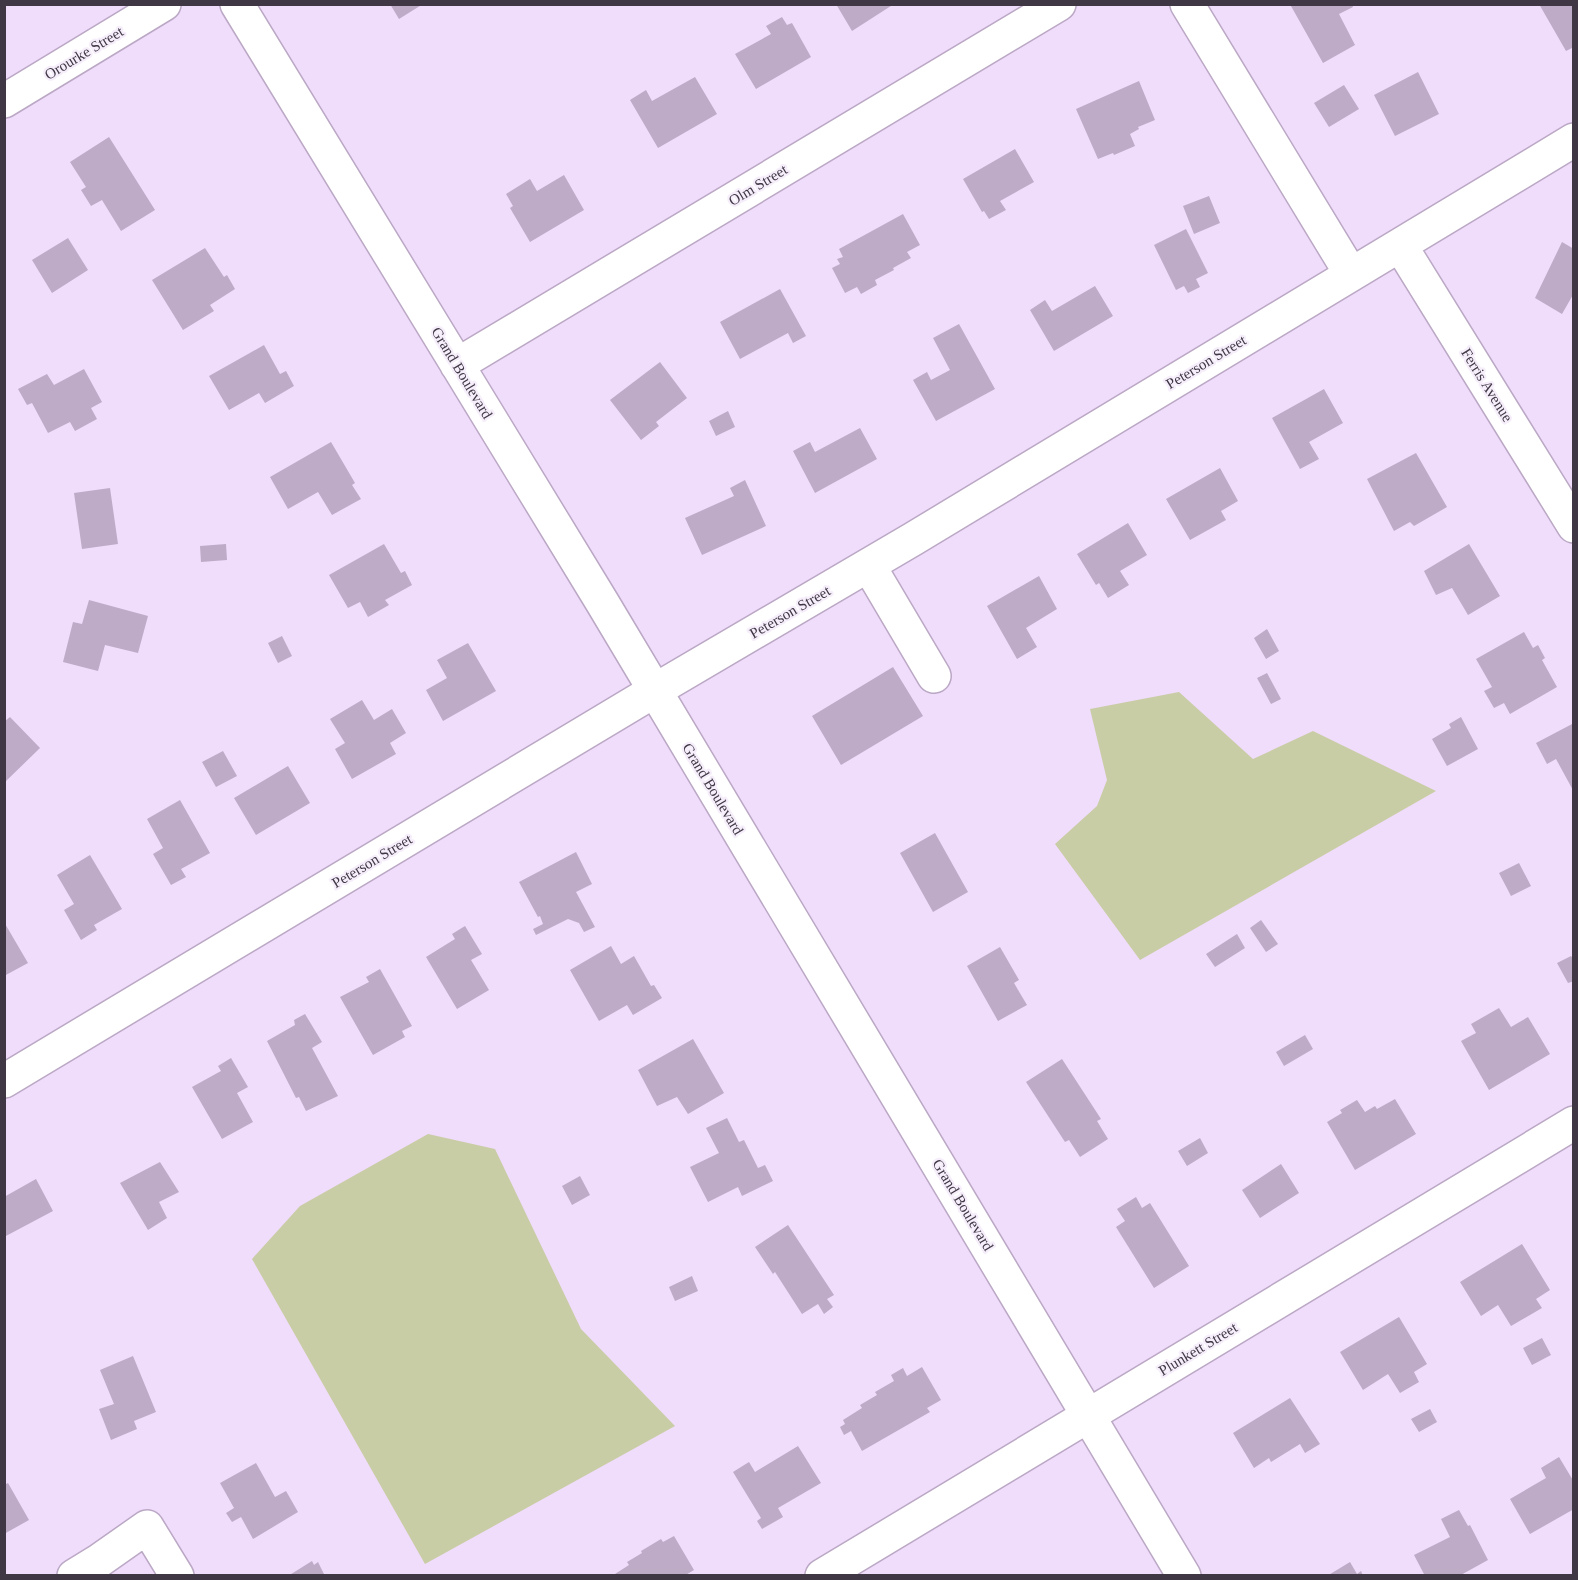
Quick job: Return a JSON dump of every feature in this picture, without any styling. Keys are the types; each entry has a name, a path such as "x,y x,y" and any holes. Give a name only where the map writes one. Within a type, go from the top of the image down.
{"street":[{"name":"Orourke Street","path":"4,101 164,4"},
{"name":"Grand Boulevard","path":"237,4 602,602 1184,1575"},
{"name":"Olm Street","path":"457,365 1059,4"},
{"path":"1187,4 1351,274"},
{"name":"Peterson Street","path":"4,1081 654,691 868,566 1574,140"},
{"name":"Ferris Avenue","path":"1400,245 1574,526"},
{"path":"868,566 934,676"},
{"name":"Plunkett Street","path":"822,1575 1574,1123"},
{"path":"75,1575 147,1527 177,1575"}],"green space":[{"path":"1179,692 1253,759 1313,731 1436,791 1140,960 1055,844 1097,806 1107,780 1090,709"},
{"path":"428,1134 495,1149 581,1329 675,1426 425,1564 252,1259 300,1206"}],"building":[{"path":"390,4 423,4 399,19"},
{"path":"836,4 894,4 852,31"},
{"path":"1295,4 1352,4 1353,7 1339,14 1355,45 1323,63 1291,6"},
{"path":"1539,4 1574,4 1574,47 1566,51"},
{"path":"782,17 787,25 792,23 811,57 756,89 735,54 771,34 766,26"},
{"path":"1418,72 1439,114 1395,136 1374,95"},
{"path":"695,77 717,114 658,148 630,100 646,90 652,101"},
{"path":"1139,81 1155,120 1138,127 1139,129 1130,134 1135,146 1098,159 1076,109"},
{"path":"1344,85 1359,109 1329,127 1314,103"},
{"path":"109,137 155,210 121,231 102,200 91,206 81,190 86,187 70,162"},
{"path":"1015,149 1034,182 1000,201 1006,210 989,219 984,211 982,212 963,179"},
{"path":"564,175 584,210 530,242 510,208 513,206 506,194 530,179 537,191"},
{"path":"1209,196 1220,223 1194,234 1183,206"},
{"path":"903,214 920,245 907,252 911,258 875,280 877,285 861,294 857,287 845,293 832,268 840,264 837,259 843,257 839,249"},
{"path":"1186,229 1208,273 1196,279 1200,287 1188,293 1184,286 1176,290 1154,245"},
{"path":"68,238 88,270 52,293 32,260"},
{"path":"1562,242 1574,249 1574,293 1562,314 1535,298"},
{"path":"205,248 224,277 227,275 235,289 210,305 214,311 183,330 152,280"},
{"path":"1095,286 1113,316 1054,351 1030,310 1045,300 1052,311"},
{"path":"780,289 806,336 793,343 788,333 740,359 720,322"},
{"path":"959,324 995,389 936,421 913,380 927,372 931,380 950,370 933,338"},
{"path":"264,345 280,374 286,371 294,386 265,403 259,393 229,410 209,376"},
{"path":"660,362 687,398 656,422 659,426 641,440 610,400"},
{"path":"84,369 102,402 91,408 97,419 75,431 70,422 48,433 32,403 27,405 18,389 47,374 54,385"},
{"path":"1324,389 1343,423 1309,442 1319,459 1300,469 1272,418"},
{"path":"728,411 735,427 716,436 709,421"},
{"path":"860,428 877,459 815,493 793,451 810,442 815,452"},
{"path":"331,442 355,483 352,485 361,499 332,515 318,492 288,509 270,477"},
{"path":"1416,453 1447,507 1414,526 1410,522 1394,531 1367,479"},
{"path":"1220,468 1238,501 1221,511 1226,520 1190,540 1166,499"},
{"path":"745,480 766,526 702,555 685,518 734,496 730,488"},
{"path":"110,488 118,544 82,549 74,493"},
{"path":"1128,523 1147,555 1120,571 1129,585 1108,598 1099,583 1096,585 1077,554"},
{"path":"226,544 227,560 201,562 200,546"},
{"path":"384,544 401,573 405,571 412,585 385,600 389,605 368,617 360,602 348,608 329,575"},
{"path":"1469,544 1500,596 1468,615 1452,588 1436,595 1424,571"},
{"path":"1039,576 1057,609 1026,628 1037,647 1017,659 987,606"},
{"path":"89,600 148,616 138,653 105,645 98,671 63,662 73,622 82,624"},
{"path":"1267,629 1279,651 1266,659 1254,638"},
{"path":"1524,632 1533,648 1538,645 1545,658 1542,660 1557,687 1510,714 1504,703 1494,708 1484,691 1492,687 1476,659"},
{"path":"282,636 292,656 278,663 268,643"},
{"path":"468,643 496,691 443,721 426,690 447,678 437,660"},
{"path":"893,667 923,716 841,765 812,716"},
{"path":"1267,673 1281,699 1271,704 1257,678"},
{"path":"362,700 374,720 392,709 406,733 390,743 396,754 352,779 335,749 345,743 330,719"},
{"path":"10,717 40,748 4,783 4,722"},
{"path":"1461,717 1478,749 1447,766 1432,739 1451,728 1449,724"},
{"path":"1574,723 1574,792 1556,759 1547,764 1536,743"},
{"path":"223,751 237,776 216,787 202,762"},
{"path":"288,766 310,803 256,835 234,798"},
{"path":"180,800 210,853 181,869 186,877 171,885 153,854 163,848 147,819"},
{"path":"935,833 968,892 933,912 900,853"},
{"path":"576,852 592,884 576,892 595,927 584,932 579,923 568,919 536,935 533,929 543,924 519,882"},
{"path":"90,855 122,909 94,925 97,930 81,940 64,910 74,904 57,875"},
{"path":"1519,863 1531,886 1511,896 1499,873"},
{"path":"1261,920 1278,944 1266,952 1250,928"},
{"path":"4,922 28,963 4,976"},
{"path":"465,926 482,954 471,960 489,990 457,1009 426,957 455,939 452,934"},
{"path":"1237,934 1245,948 1215,967 1206,954"},
{"path":"611,946 621,964 634,956 651,986 654,985 662,998 633,1015 627,1005 599,1021 570,970"},
{"path":"1000,947 1019,980 1014,983 1027,1005 998,1021 967,966"},
{"path":"1571,956 1574,960 1574,981 1568,983 1557,963"},
{"path":"380,969 412,1026 402,1031 405,1037 373,1055 340,997 369,982 366,977"},
{"path":"1499,1008 1511,1027 1528,1017 1550,1054 1489,1090 1461,1041 1476,1033 1471,1024"},
{"path":"305,1014 322,1042 312,1048 338,1096 306,1111 299,1097 296,1098 267,1041 295,1025 294,1020"},
{"path":"1305,1035 1313,1049 1284,1066 1276,1052"},
{"path":"693,1039 724,1093 688,1114 677,1097 657,1106 638,1070"},
{"path":"231,1058 248,1087 237,1093 253,1122 222,1139 192,1087 221,1071 218,1066"},
{"path":"1062,1059 1101,1119 1097,1121 1108,1139 1080,1157 1069,1140 1065,1142 1026,1082"},
{"path":"1395,1099 1416,1134 1355,1170 1327,1122 1342,1113 1340,1110 1357,1100 1365,1112 1375,1106 1377,1109"},
{"path":"727,1118 739,1142 744,1140 758,1168 765,1165 773,1181 742,1196 738,1187 708,1202 690,1167 719,1153 706,1128"},
{"path":"1200,1138 1208,1153 1187,1166 1178,1151"},
{"path":"160,1162 179,1192 159,1202 167,1218 148,1230 120,1183"},
{"path":"1281,1164 1299,1193 1260,1218 1242,1190"},
{"path":"580,1176 590,1195 572,1205 562,1186"},
{"path":"36,1179 53,1211 4,1237 4,1197"},
{"path":"1136,1197 1142,1208 1150,1203 1189,1266 1154,1288 1116,1227 1125,1221 1117,1209"},
{"path":"788,1225 834,1295 827,1299 833,1307 824,1314 818,1304 802,1314 775,1272 773,1274 755,1247"},
{"path":"1522,1244 1550,1290 1536,1299 1542,1308 1511,1326 1498,1305 1481,1316 1460,1282"},
{"path":"692,1276 698,1291 675,1301 669,1287"},
{"path":"1399,1317 1427,1364 1414,1372 1419,1382 1400,1393 1388,1374 1363,1390 1340,1352"},
{"path":"1542,1338 1551,1355 1532,1365 1523,1348"},
{"path":"133,1356 156,1412 134,1421 137,1429 111,1440 99,1409 114,1404 100,1370"},
{"path":"922,1367 941,1400 927,1408 930,1412 862,1451 851,1431 844,1435 840,1427 845,1424 843,1420 862,1408 860,1405 877,1395 875,1392 894,1381 891,1375 903,1368 907,1376"},
{"path":"1290,1398 1320,1444 1305,1453 1300,1444 1271,1462 1269,1458 1254,1468 1233,1433"},
{"path":"1430,1409 1437,1422 1419,1432 1411,1419"},
{"path":"798,1446 821,1483 778,1508 783,1517 762,1529 757,1521 761,1518 733,1472 749,1462 755,1472"},
{"path":"1559,1457 1574,1482 1574,1509 1530,1534 1510,1499 1546,1478 1541,1468"},
{"path":"256,1463 275,1497 286,1491 298,1512 253,1539 241,1517 232,1522 226,1513 234,1508 220,1483"},
{"path":"8,1483 29,1520 4,1534 4,1485"},
{"path":"1459,1510 1468,1526 1470,1525 1488,1560 1459,1576 1425,1576 1414,1555 1450,1537 1441,1519"},
{"path":"674,1536 694,1570 684,1576 616,1576 615,1574 629,1565 627,1562 642,1553 641,1551 661,1539 663,1542"},
{"path":"312,1561 314,1565 318,1562 325,1576 288,1576"},
{"path":"1350,1562 1357,1574 1361,1571 1363,1576 1327,1576"}]}
